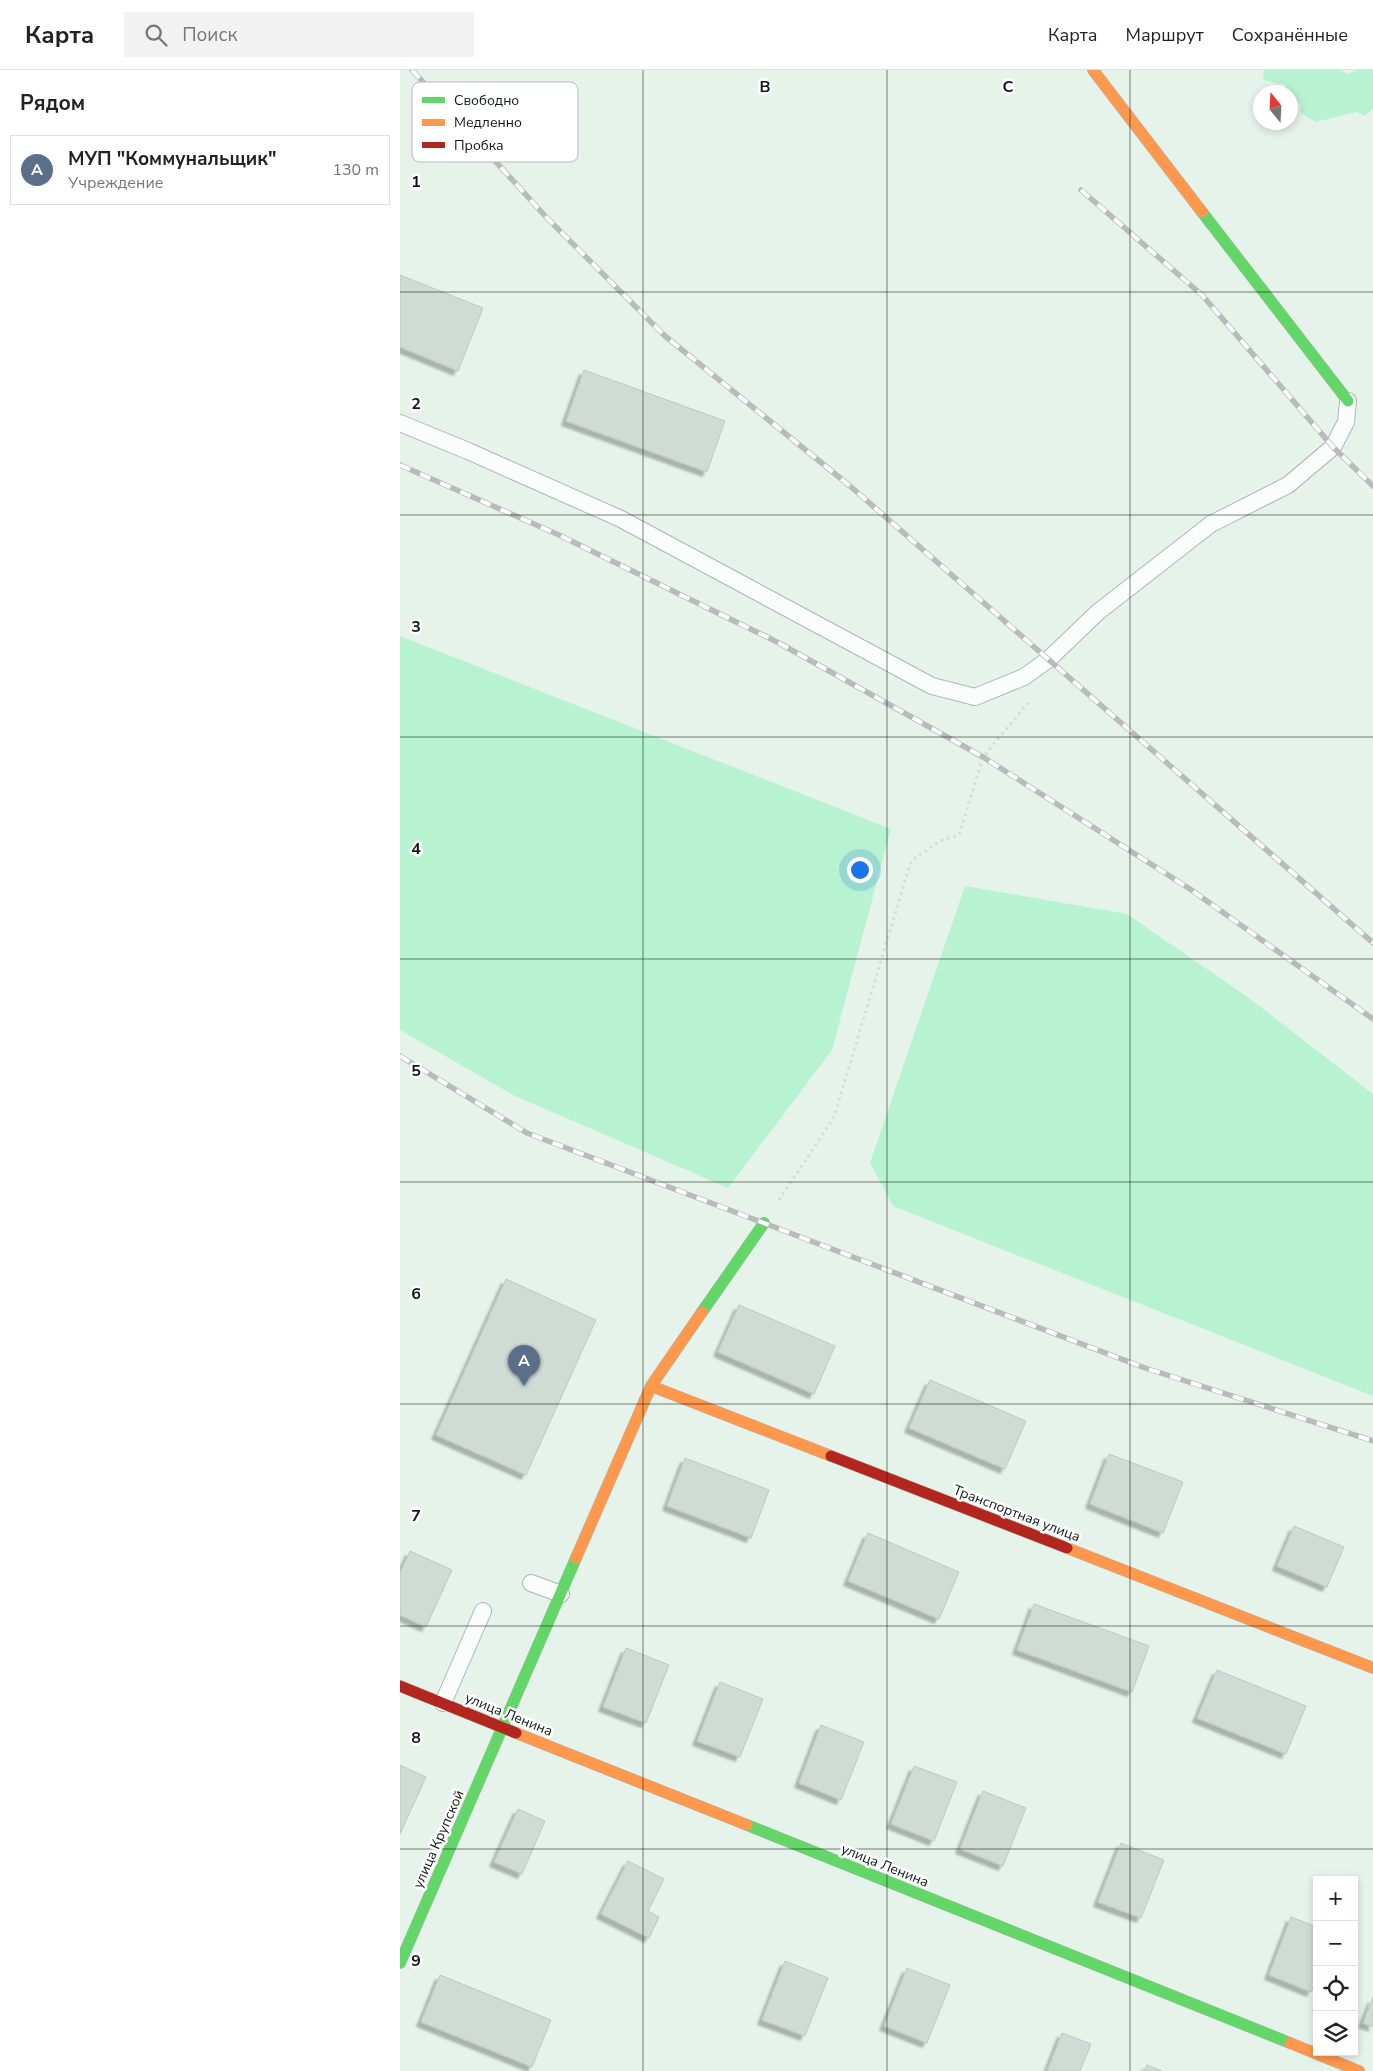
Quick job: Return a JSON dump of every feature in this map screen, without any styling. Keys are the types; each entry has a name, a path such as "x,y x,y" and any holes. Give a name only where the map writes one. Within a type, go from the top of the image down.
{"street":[{"path":"1092,70 1348,401"},
{"name":"улица Крупской","path":"400,1963 651,1386 764,1223"},
{"name":"Транспортная улица","path":"651,1386 1373,1668"},
{"name":"улица Ленина","path":"400,1686 1359,2071"}],"lane":[{"path":"400,423 621,519 932,686 975,697 1024,677 1049,659 1098,612 1211,524 1288,485 1333,447 1346,422 1348,401"},
{"path":"531,1583 561,1594"},
{"path":"442,1703 482,1611"}],"path":[{"path":"764,1223 834,1118 911,861 940,841 959,835 983,757 1010,722 1033,697"}],"green space":[{"path":"1264,70 1340,70 1348,74 1357,70 1373,70 1373,109 1364,116 1356,112 1316,122 1300,113 1301,104 1298,103 1298,85 1286,85 1263,80"},
{"path":"400,636 891,829 832,1050 728,1188 513,1095 400,1030"},
{"path":"965,886 1127,914 1249,998 1373,1094 1373,1396 893,1206 870,1163"}],"building":[{"path":"400,275 483,308 458,371 400,347"},
{"path":"584,370 725,421 707,472 566,421"},
{"path":"506,1279 596,1320 526,1475 436,1435"},
{"path":"739,1305 835,1346 814,1394 718,1352"},
{"path":"930,1380 1026,1421 1005,1469 909,1428"},
{"path":"1109,1454 1183,1482 1163,1533 1090,1504"},
{"path":"685,1458 769,1490 751,1538 667,1506"},
{"path":"1294,1526 1344,1547 1327,1587 1277,1566"},
{"path":"868,1533 959,1572 939,1619 848,1581"},
{"path":"410,1551 452,1570 426,1627 400,1615 400,1573"},
{"path":"1034,1604 1149,1646 1132,1692 1017,1650"},
{"path":"626,1648 669,1665 646,1723 603,1707"},
{"path":"1217,1670 1306,1706 1286,1754 1197,1718"},
{"path":"720,1682 763,1699 740,1757 697,1741"},
{"path":"821,1725 864,1742 841,1800 799,1783"},
{"path":"400,1765 426,1777 400,1834"},
{"path":"914,1766 957,1782 934,1841 891,1824"},
{"path":"983,1791 1026,1808 1003,1866 960,1849"},
{"path":"518,1809 545,1821 522,1874 494,1862"},
{"path":"1121,1843 1164,1860 1141,1918 1098,1902"},
{"path":"628,1861 664,1879 648,1911 659,1917 649,1938 601,1914"},
{"path":"1291,1917 1313,1925 1313,1988 1311,1992 1269,1975"},
{"path":"785,1961 828,1978 805,2036 762,2020"},
{"path":"907,1968 950,1985 927,2043 884,2026"},
{"path":"440,1975 551,2020 532,2067 421,2022"},
{"path":"1373,1997 1373,2027 1363,2023"},
{"path":"1062,2033 1091,2044 1080,2071 1047,2071"},
{"path":"1147,2065 1162,2071 1144,2071"}],"railway":[{"path":"412,70 423,82"},
{"path":"496,162 548,219 665,336 850,486 1373,943"},
{"path":"1081,190 1202,295 1333,447 1373,486"},
{"path":"400,465 559,535 779,643 983,757 1190,889 1373,1019"},
{"path":"400,1056 527,1133 1145,1368 1373,1441"}],"traffic: fast":[{"path":"1202,212 1348,401"},
{"path":"702,1312 764,1223"},
{"path":"400,1963 576,1558"},
{"path":"747,1825 1290,2043"}],"traffic: slow":[{"path":"1093,70 1202,212"},
{"path":"576,1558 651,1386 702,1312"},
{"path":"651,1386 831,1456"},
{"path":"1067,1548 1373,1668"},
{"path":"516,1733 747,1825"},
{"path":"1290,2043 1359,2071"}],"traffic: jam":[{"path":"831,1456 1067,1548"},
{"path":"400,1686 516,1733"}],"place":[{"name":"МУП \"Коммунальщик\"","path":"524,1386"}]}
